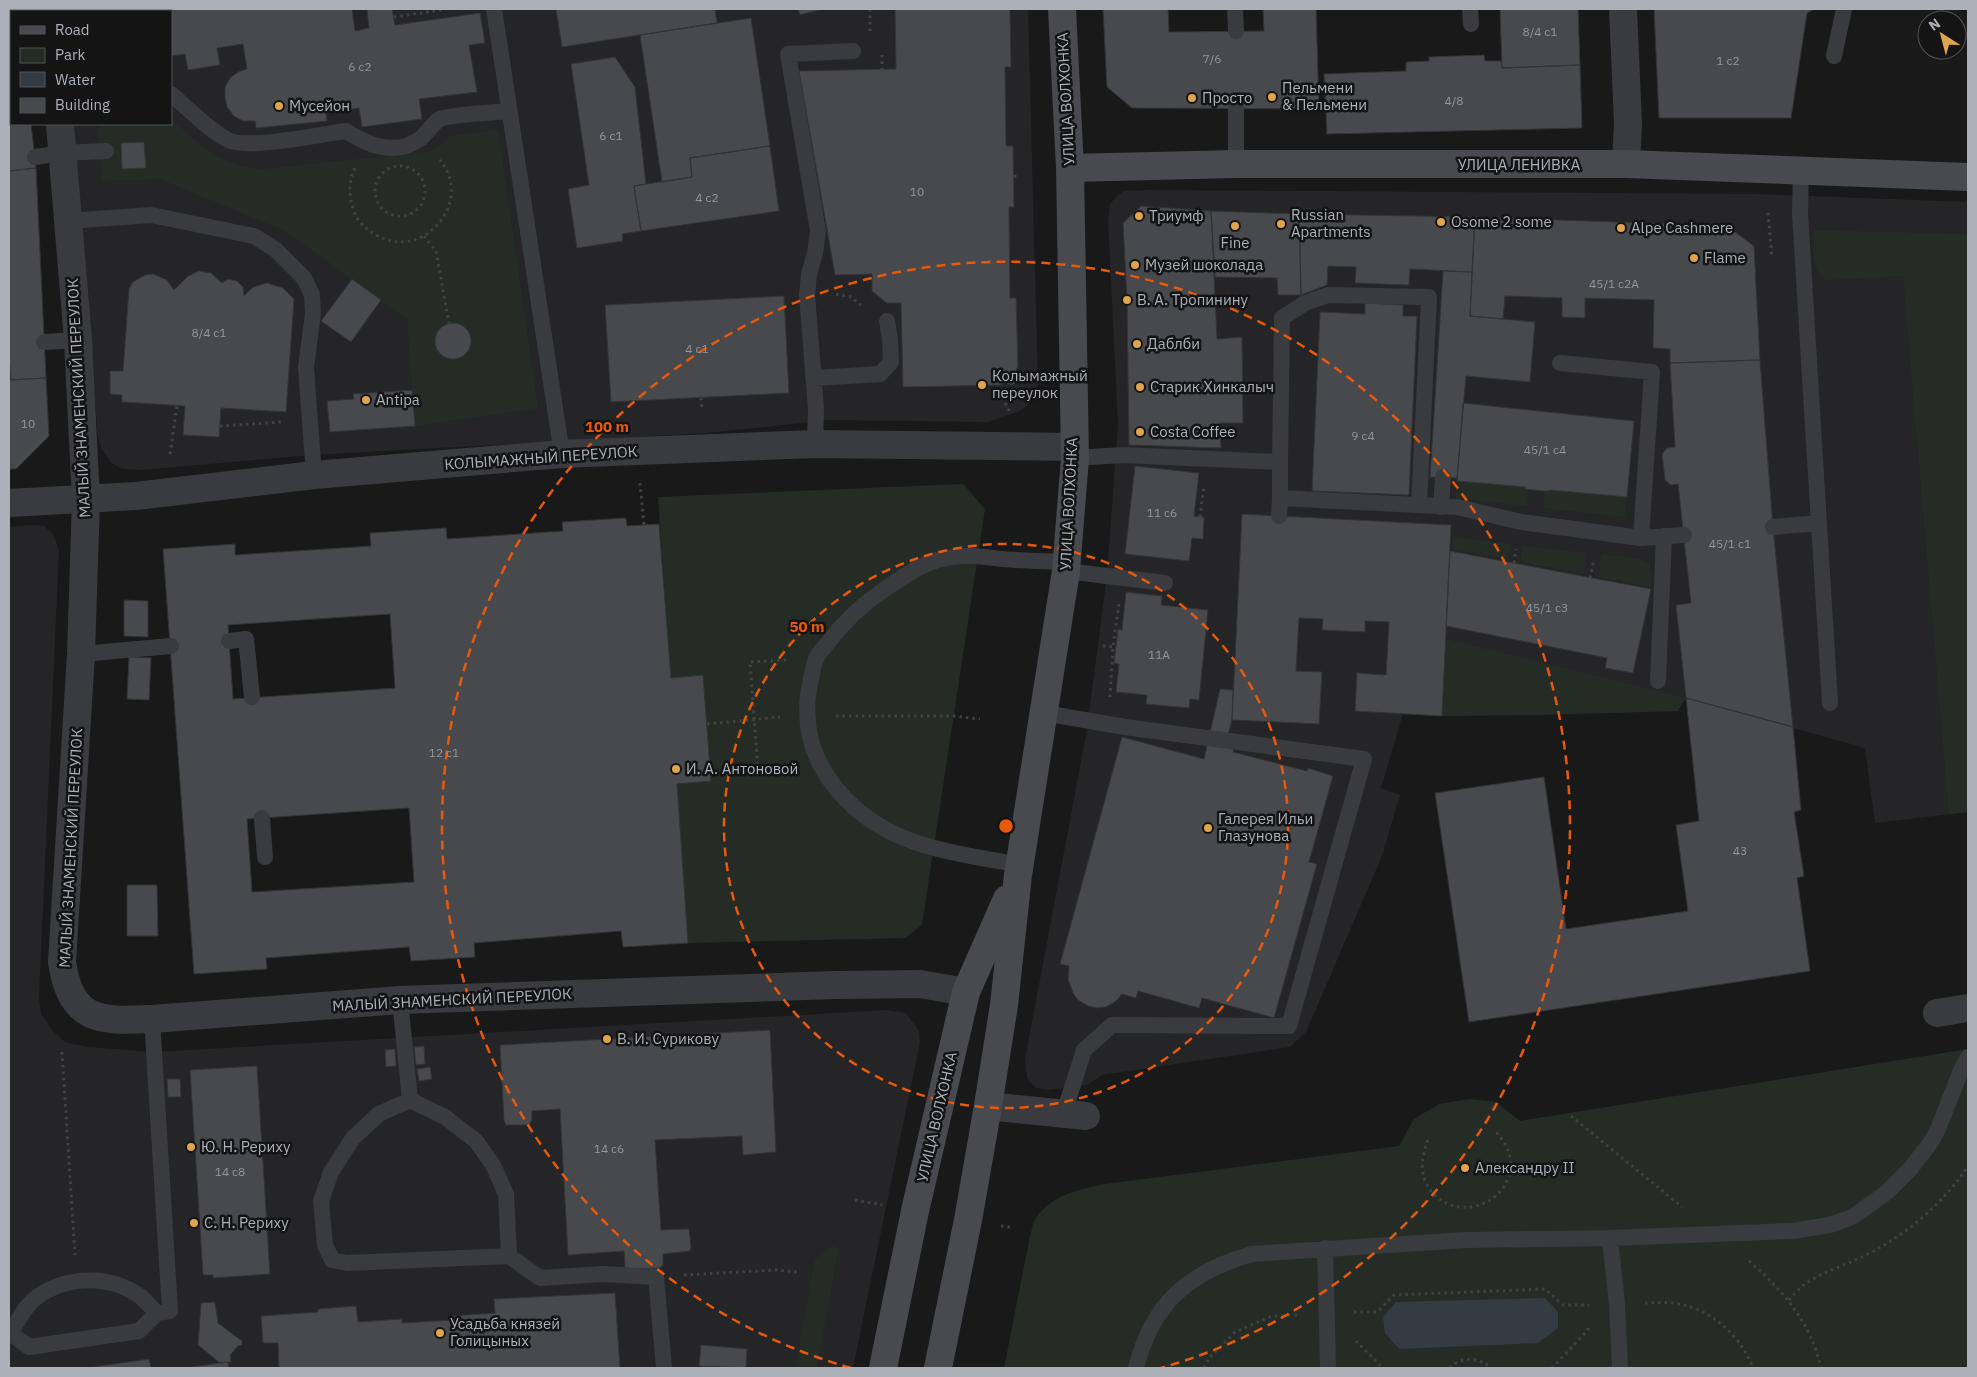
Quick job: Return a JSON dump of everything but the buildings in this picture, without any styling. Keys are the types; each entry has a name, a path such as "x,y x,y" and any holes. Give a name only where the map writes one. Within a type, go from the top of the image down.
{"main road":[{"name":"УЛИЦА ВОЛХОНКА","path":"938,1368 988,1106 1004,1005 1019,870 1066,567 1074,453 1070,168 1062,9"},
{"name":"УЛИЦА ЛЕНИВКА","path":"1070,168 1236,164 1626,164 1968,177"},
{"name":"УЛИЦА ВОЛХОНКА","path":"883,1368 915,1211 966,992 1019,870"}],"street":[{"path":"1623,9 1628,123 1626,164"},
{"name":"МАЛЫЙ ЗНАМЕНСКИЙ ПЕРЕУЛОК","path":"60,125 78,340 86,500 81,654 62,962 66,984 78,1004 92,1015 112,1020 152,1019 400,1000 818,985 920,984 966,992"},
{"name":"КОЛЫМАЖНЫЙ ПЕРЕУЛОК","path":"9,503 136,496 314,476 562,454 815,444 1074,453"},
{"path":"1937,1013 1968,1008"},
{"path":"988,1106 1075,1115"}],"lane":[{"path":"494,9 562,454"},
{"path":"1235,9 1236,31"},
{"path":"1834,56 1844,9"},
{"path":"815,444 815,378 807,295 809,274 815,253 818,231 788,54 852,51"},
{"path":"172,95 216,133 230,142 248,145 346,131 360,141 375,146 395,149 416,142 440,119 510,111"},
{"path":"1236,108 1236,164"},
{"path":"34,157 63,153 106,151"},
{"path":"1800,170 1800,214 1830,704"},
{"path":"68,221 151,215 254,236 276,250 304,278 312,295 313,314 306,368 314,476"},
{"path":"1279,516 1282,318 1305,302 1328,295 1429,297 1419,505"},
{"path":"815,378 880,374 891,362 887,321"},
{"path":"44,342 78,340"},
{"path":"1560,362 1652,372 1641,538"},
{"path":"1074,453 1280,462"},
{"path":"1441,507 1443,478"},
{"path":"1280,498 1457,508 1521,522 1641,538 1684,534"},
{"path":"1773,527 1819,523"},
{"path":"1658,681 1664,536"},
{"path":"1019,870 934,849 900,838 856,809 840,794 819,764 811,742 806,715 808,692 816,658 849,617 896,581 921,567 945,558 979,556 1165,582"},
{"path":"229,641 246,639 252,697"},
{"path":"81,654 170,646"},
{"path":"1044,714 1364,758 1289,1026 1112,1025 1084,1050 1075,1115"},
{"path":"262,818 266,858"},
{"path":"400,1000 410,1100"},
{"path":"152,1019 170,1311 157,1312 139,1331 38,1346 29,1347 9,1333 21,1314 36,1297 56,1286 77,1280 100,1280 122,1286 141,1297 157,1312"},
{"path":"1136,1368 1141,1349 1151,1325 1166,1303 1184,1286 1204,1272 1228,1261 1252,1254 1465,1240 1610,1238 1812,1229 1852,1217 1900,1180 1931,1142 1968,1058"},
{"path":"410,1100 445,1117 476,1141 493,1164 506,1194 509,1256"},
{"path":"410,1100 379,1114 353,1138 331,1172 322,1200 325,1245 332,1260 347,1263 509,1256 540,1278 603,1274 656,1276 664,1368"},
{"path":"1610,1238 1617,1304 1620,1368"},
{"path":"1325,1248 1328,1368"}],"path":[{"path":"394,17 447,9"},
{"path":"375,146 360,158 351,176 349,196 355,216 368,231 385,240 405,242 424,236 440,223 450,206 452,186 446,167 433,151 416,142"},
{"path":"398,165 417,171 423,179 426,189 420,207 412,213 403,216 392,215 384,210 378,203 375,194 376,184 381,175 388,169 398,165"},
{"path":"1014,176 1020,177"},
{"path":"424,236 436,251 449,323"},
{"path":"838,294 851,297"},
{"path":"701,398 702,410"},
{"path":"1005,402 1011,415"},
{"path":"170,454 177,406"},
{"path":"220,426 251,424"},
{"path":"640,476 644,525"},
{"path":"1110,700 1115,635"},
{"path":"1104,646 1115,646"},
{"path":"758,768 750,662 816,658"},
{"path":"806,715 954,716 980,719"},
{"path":"707,724 768,719"},
{"path":"62,1052 77,1280"},
{"path":"1571,1116 1774,1284 1789,1300 1810,1334 1820,1368"},
{"path":"1428,1140 1422,1154 1422,1170 1426,1185 1436,1197 1449,1205 1464,1208 1480,1206 1494,1199 1504,1187 1509,1173 1510,1157 1505,1142 1495,1131"},
{"path":"1789,1300 1803,1285 1870,1253 1905,1232 1935,1206 1968,1166"},
{"path":"855,1200 886,1206"},
{"path":"656,1276 777,1270 798,1272"},
{"path":"1204,1368 1209,1358 1235,1332 1272,1316 1377,1312 1394,1295 1545,1289 1563,1305 1673,1303 1694,1308 1711,1316 1727,1329 1740,1344 1753,1368"},
{"path":"1552,1368 1585,1334"},
{"path":"1356,1341 1383,1368"},
{"path":"1450,1368 1462,1360 1471,1359 1480,1361 1491,1368"}],"shaded area":[{"path":"1028,9 1038,385 1031,401 1022,410 988,422 830,420 706,433 313,455 139,470 122,469 110,462 98,438 74,125 172,125 172,10 65,10"},
{"path":"1124,191 1755,194 1968,202 1968,812 1875,823 1865,748 1686,698 1678,711 1442,716 1403,714 1381,788 1400,795 1382,856 1306,1032 1290,1047 1102,1075 1087,1085 1048,1090 1036,1088 1027,1078 1025,1059 1086,735 1107,576 1118,423 1108,221 1110,204"},
{"path":"44,526 53,534 59,550 39,997 41,1014 52,1030 65,1042 88,1047 154,1052 887,1010 906,1013 919,1031 920,1042 853,1368 9,1368 9,527"}],"green space":[{"path":"172,120 212,153 235,164 248,168 263,169 433,151 450,136 498,130 538,408 415,426 407,319 285,231 160,179 102,181 98,125 172,125"},
{"path":"1814,230 1968,234 1968,812 1949,814 1903,276 1826,280 1817,271 1815,264"},
{"path":"1457,481 1525,487 1528,490 1527,506 1455,498"},
{"path":"963,484 985,509 922,925 905,938 688,943 677,784 711,781 703,675 671,678 658,497"},
{"path":"1544,491 1627,497 1625,517 1543,508"},
{"path":"1453,537 1511,544 1508,559 1453,549"},
{"path":"1523,546 1588,553 1584,574 1520,562"},
{"path":"1602,554 1641,559 1650,564 1653,575 1651,587 1598,577"},
{"path":"1446,639 1686,698 1678,711 1442,716"},
{"path":"1968,1049 1968,1368 1004,1368 1034,1222 1042,1210 1058,1198 1076,1191 1105,1184 1399,1146 1414,1119 1439,1104 1469,1099 1496,1102 1520,1121"},
{"path":"833,1246 838,1251 817,1368 795,1368 815,1259"}],"water":[{"path":"1545,1298 1558,1312 1558,1328 1538,1343 1399,1349 1385,1333 1383,1317 1396,1302"}],"place":[{"name":"Пельмени & Пельмени","path":"1272,97"},
{"name":"Просто","path":"1192,98"},
{"name":"Мусейон","path":"279,106"},
{"name":"Триумф","path":"1139,216"},
{"name":"Osome 2 some","path":"1441,222"},
{"name":"Russian Apartments","path":"1281,224"},
{"name":"Fine","path":"1235,226"},
{"name":"Alpe Cashmere","path":"1621,228"},
{"name":"Flame","path":"1694,258"},
{"name":"Музей шоколада","path":"1135,265"},
{"name":"В. А. Тропинину","path":"1127,300"},
{"name":"Даблби","path":"1137,344"},
{"name":"Колымажный переулок","path":"982,385"},
{"name":"Старик Хинкалыч","path":"1140,387"},
{"name":"Antipa","path":"366,400"},
{"name":"Costa Coffee","path":"1140,432"},
{"name":"И. А. Антоновой","path":"676,769"},
{"name":"Галерея Ильи Глазунова","path":"1208,828"},
{"name":"В. И. Сурикову","path":"607,1039"},
{"name":"Ю. Н. Рериху","path":"191,1147"},
{"name":"Александру II","path":"1465,1168"},
{"name":"С. Н. Рериху","path":"194,1223"},
{"name":"Усадьба князей Голицыных","path":"440,1333"}]}
